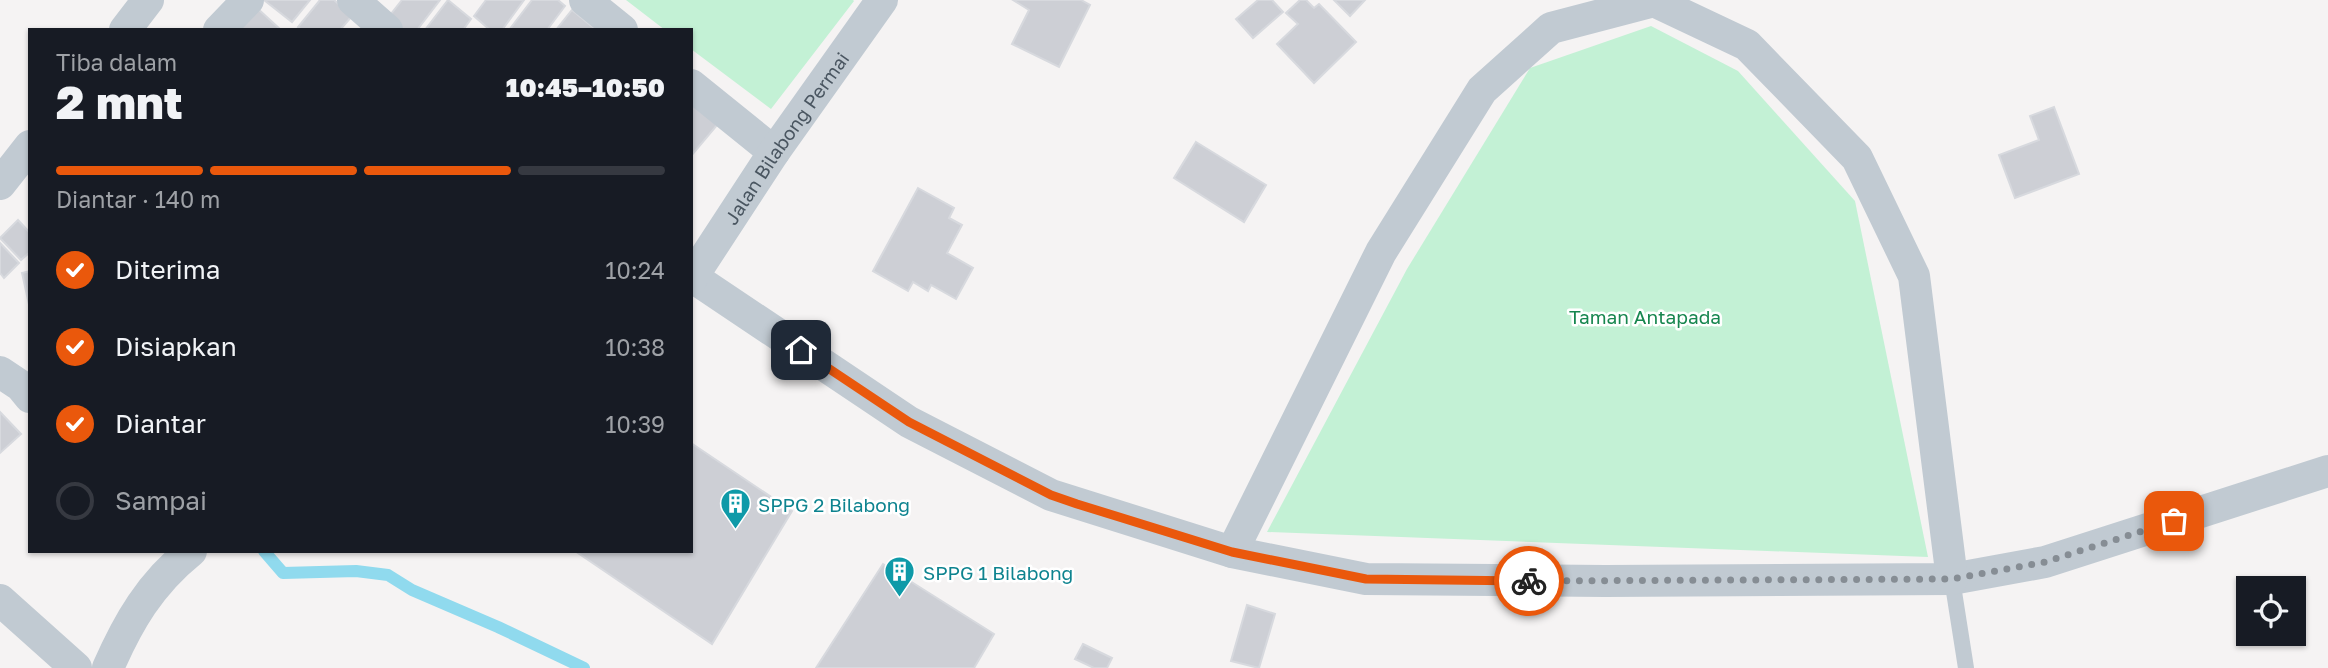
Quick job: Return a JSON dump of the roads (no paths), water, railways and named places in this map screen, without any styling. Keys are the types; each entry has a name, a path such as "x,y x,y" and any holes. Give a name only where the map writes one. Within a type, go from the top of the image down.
{"street":[{"path":"127,28 148,0"},
{"path":"221,28 248,0"},
{"path":"353,0 385,28"},
{"path":"585,0 620,28"},
{"name":"Jalan Bilabong Permai","path":"693,276 774,152 882,0"},
{"path":"1232,552 1381,253 1482,90 1551,28 1654,1 1747,44 1857,158 1914,275 1952,579"},
{"path":"693,87 774,152"},
{"path":"693,279 909,422 1051,495 1232,552 1366,579 1952,579 2045,562 2328,471"},
{"path":"0,372 28,395"},
{"path":"108,668 126,627 174,556"},
{"path":"0,600 76,668"}],"lane":[{"path":"1952,579 1966,668"}],"waterway":[{"path":"266,553 283,573 356,571 388,575 412,590 584,668"}],"place":[{"name":"SPPG 2 Bilabong","path":"735,531"},
{"name":"SPPG 1 Bilabong","path":"900,599"}],"park label":[{"name":"Taman Antapada","path":"1645,316"}]}
